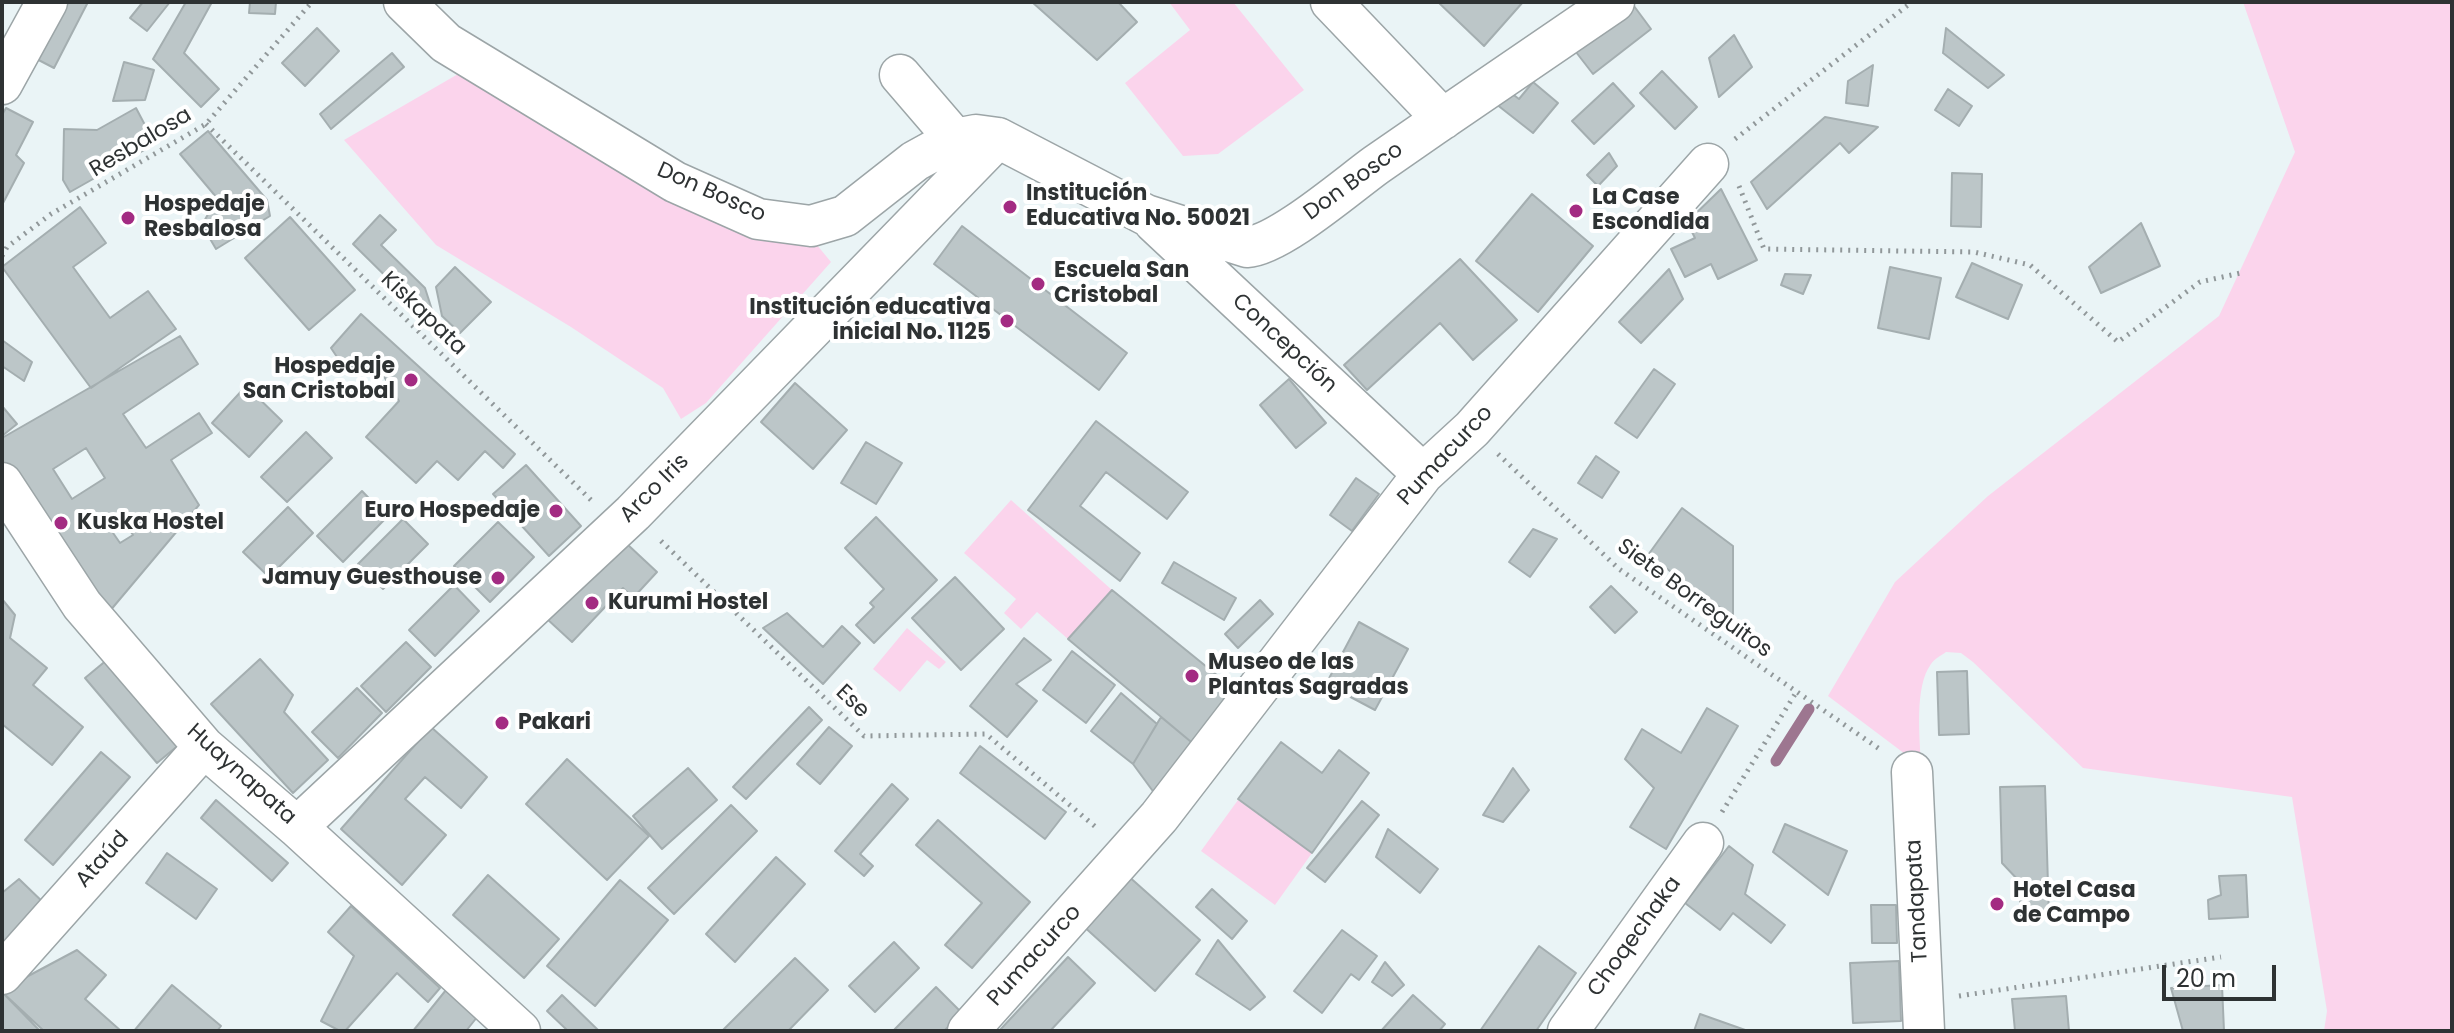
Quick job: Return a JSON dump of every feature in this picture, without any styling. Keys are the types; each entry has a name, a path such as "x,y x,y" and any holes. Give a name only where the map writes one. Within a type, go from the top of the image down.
{"street":[{"path":"2,84 47,2"},
{"name":"Don Bosco","path":"404,2 446,43 675,182 758,219 811,226 845,216 915,161 955,139 976,135 998,138 1146,215 1235,244 1255,246 1277,237 1614,2"},
{"path":"1331,2 1443,119"},
{"path":"900,75 955,139"},
{"name":"Arco Iris","path":"297,827 625,520 998,138"},
{"name":"Pumacurco","path":"968,1031 1159,817 1423,474 1472,429 1716,156"},
{"name":"Concepción","path":"1146,215 1423,474"},
{"name":"Huaynapata","path":"2,483 82,605 204,747 297,827 520,1031"},
{"name":"Ataúd","path":"2,974 204,747"},
{"name":"Tandapata","path":"1912,772 1923,1016"},
{"name":"Choqechaka","path":"1568,1031 1703,843"}],"path":[{"name":"Resbalosa","path":"2,256 7,247 51,214 206,124 312,2"},
{"path":"1912,2 1716,156 1764,249 1974,252 2030,265 2118,342 2200,282 2245,272"},
{"name":"Kiskapata","path":"206,124 625,520"},
{"name":"Siete Borreguitos","path":"1472,429 1619,569 1912,772"},
{"name":"Ese","path":"625,520 864,736 986,734 1126,853"},
{"path":"1703,843 1797,691"},
{"path":"1923,1016 2221,957"}],"shaded area":[{"path":"1169,2 1233,2 1304,90 1218,154 1183,156 1125,83 1190,30"},
{"path":"2243,2 2452,2 2452,1031 2324,1031 2327,1011 2292,797 2083,768 1961,653 1946,652 1932,662 1926,674 1919,713 1921,766 1828,696 1895,582 1988,496 2219,316 2295,152"},
{"path":"465,70 807,233 831,262 706,403 681,419 663,388 571,327 436,245 344,140"},
{"path":"1011,500 1112,590 1068,639 1037,612 1021,629 1004,613 1016,599 964,553"},
{"path":"907,628 946,662 939,669 927,660 900,692 873,669"},
{"path":"1238,800 1312,853 1275,905 1201,851"}],"building":[{"path":"56,2 88,2 54,68 29,55"},
{"path":"143,2 170,2 147,31 130,18"},
{"path":"186,2 212,2 184,53 219,89 201,107 153,59"},
{"path":"250,2 276,2 275,14 249,13"},
{"path":"1032,2 1118,2 1137,22 1097,60"},
{"path":"1438,2 1523,2 1484,46"},
{"path":"1631,2 1651,29 1593,74 1569,43"},
{"path":"317,28 339,51 305,86 282,63"},
{"path":"1946,28 2004,75 1988,88 1943,53"},
{"path":"1734,35 1752,67 1719,97 1709,58"},
{"path":"392,53 404,67 331,129 320,114"},
{"path":"124,62 154,70 145,100 113,101"},
{"path":"1873,65 1868,106 1846,103 1848,81"},
{"path":"1662,71 1697,107 1675,129 1640,93"},
{"path":"1533,82 1558,103 1533,133 1491,100 1502,86 1519,99"},
{"path":"1613,83 1634,106 1594,144 1572,121"},
{"path":"1948,89 1972,106 1959,126 1935,110"},
{"path":"6,108 33,122 16,155 24,163 2,205 2,115"},
{"path":"136,108 155,144 70,192 63,180 64,129 97,130"},
{"path":"1825,117 1878,127 1849,153 1840,143 1767,209 1751,182"},
{"path":"208,131 267,200 270,216 216,249 202,225 217,198 180,154"},
{"path":"1609,153 1617,166 1598,186 1587,175"},
{"path":"1952,173 1982,174 1981,227 1951,226"},
{"path":"1721,189 1757,260 1718,279 1711,264 1685,277 1671,249 1695,238 1687,222"},
{"path":"1532,194 1593,246 1538,312 1476,261"},
{"path":"80,207 106,243 73,267 110,318 148,291 176,329 91,388 2,267"},
{"path":"380,215 396,230 381,245 425,288 433,313 428,318 353,244"},
{"path":"290,217 355,290 309,330 245,258"},
{"path":"2141,223 2160,266 2101,293 2089,267"},
{"path":"962,226 1127,353 1099,390 934,264"},
{"path":"1460,259 1517,320 1473,360 1440,323 1367,390 1344,365"},
{"path":"1972,263 2022,285 2008,319 1956,297"},
{"path":"455,267 491,302 460,333 442,316 436,287"},
{"path":"1890,267 1941,278 1929,339 1878,328"},
{"path":"1669,269 1683,299 1641,343 1619,322"},
{"path":"1785,274 1811,275 1803,294 1781,285"},
{"path":"361,314 515,454 503,468 485,451 458,480 437,461 416,483 366,437 399,401 372,357 347,372 331,348"},
{"path":"180,336 198,364 123,414 146,448 199,413 212,433 171,460 199,505 104,618 2,463 2,438","holes":["86,448 105,478 72,499 53,469","123,520 133,535 120,543 111,530"]},
{"path":"2,340 32,362 24,381 2,366"},
{"path":"1654,369 1675,384 1637,438 1615,423"},
{"path":"1289,379 1326,423 1296,448 1260,405"},
{"path":"795,383 847,430 813,469 761,422"},
{"path":"246,386 282,421 249,457 212,423"},
{"path":"2,406 17,424 2,436"},
{"path":"1096,421 1188,492 1167,519 1106,472 1080,506 1140,553 1120,581 1028,510"},
{"path":"306,432 332,458 287,502 261,477"},
{"path":"866,442 902,463 876,504 841,483"},
{"path":"1596,456 1619,472 1602,498 1578,483"},
{"path":"526,465 581,526 549,556 493,494"},
{"path":"1356,478 1379,494 1352,531 1330,515"},
{"path":"362,491 387,517 343,562 317,536"},
{"path":"288,507 313,533 269,577 243,552"},
{"path":"1682,508 1733,546 1733,617 1648,555"},
{"path":"876,517 937,580 874,643 856,625 874,607 870,603 884,589 845,548"},
{"path":"403,519 428,544 383,589 358,564"},
{"path":"498,522 534,557 490,602 454,566"},
{"path":"1533,529 1557,539 1530,577 1509,562"},
{"path":"627,544 657,572 633,598 623,588 572,642 546,618"},
{"path":"1174,562 1236,598 1224,620 1162,583"},
{"path":"955,577 1004,629 961,670 912,618"},
{"path":"454,585 479,611 435,656 409,630"},
{"path":"1611,586 1637,612 1615,633 1590,607"},
{"path":"1112,590 1234,689 1196,746 1068,639"},
{"path":"2,599 15,615 10,638 47,668 33,685 83,727 52,765 2,724"},
{"path":"1260,600 1273,614 1238,648 1225,634"},
{"path":"787,613 823,647 842,626 860,643 823,684 763,628"},
{"path":"1359,622 1408,649 1375,710 1326,684"},
{"path":"1024,638 1051,660 1016,684 1037,701 1007,737 970,706"},
{"path":"406,642 431,667 386,712 361,686"},
{"path":"1072,651 1115,685 1086,723 1043,690"},
{"path":"114,654 186,739 157,763 85,678"},
{"path":"260,659 293,695 284,712 328,760 293,793 211,704"},
{"path":"1967,671 1969,734 1939,735 1937,672"},
{"path":"357,688 382,713 338,758 312,732"},
{"path":"1121,693 1157,724 1133,764 1091,731"},
{"path":"809,707 822,720 746,799 733,787"},
{"path":"1707,708 1738,726 1666,849 1630,827 1654,788 1625,759 1642,729 1681,753"},
{"path":"1161,717 1196,746 1155,794 1133,764"},
{"path":"431,727 487,777 461,808 425,777 405,799 446,835 402,885 341,829"},
{"path":"829,727 852,746 820,784 797,764"},
{"path":"1281,742 1322,773 1339,750 1369,773 1312,853 1238,799"},
{"path":"980,746 1066,812 1045,839 960,773"},
{"path":"101,752 130,777 53,865 25,840"},
{"path":"567,759 649,836 607,880 526,804"},
{"path":"688,768 717,800 662,849 633,816"},
{"path":"1513,768 1529,790 1503,822 1483,815"},
{"path":"892,784 908,799 860,854 873,866 864,876 835,851"},
{"path":"2045,786 2049,918 2021,918 2019,881 2002,863 2000,787"},
{"path":"216,800 288,863 272,881 201,818"},
{"path":"1362,801 1379,815 1325,882 1307,868"},
{"path":"731,805 757,831 674,914 648,888"},
{"path":"938,820 1030,902 972,968 945,945 982,903 916,845"},
{"path":"1785,824 1847,851 1828,895 1773,852"},
{"path":"1388,829 1438,869 1420,893 1376,857"},
{"path":"1729,846 1753,865 1745,894 1785,925 1771,943 1733,913 1720,930 1685,903"},
{"path":"167,853 217,889 196,919 146,883"},
{"path":"776,857 805,884 735,962 706,934"},
{"path":"1126,874 1200,940 1155,991 1081,924"},
{"path":"488,875 559,939 524,978 453,915"},
{"path":"2246,875 2248,917 2209,919 2208,900 2221,895 2219,876"},
{"path":"19,879 50,909 11,947 2,940 2,893"},
{"path":"620,880 668,920 595,1006 547,966"},
{"path":"1212,889 1247,921 1232,939 1196,907"},
{"path":"1871,905 1896,905 1897,943 1872,943"},
{"path":"351,906 440,988 428,1002 397,973 345,1031 340,1031 321,1021 354,956 328,932"},
{"path":"1342,930 1377,956 1359,980 1351,974 1322,1013 1294,991"},
{"path":"1218,940 1265,997 1250,1010 1196,974"},
{"path":"894,942 919,968 875,1012 849,986"},
{"path":"1539,946 1576,973 1536,1031 1480,1031"},
{"path":"77,950 106,975 85,999 121,1031 44,1031 2,992"},
{"path":"1068,957 1095,983 1050,1031 999,1031"},
{"path":"795,958 828,990 788,1031 722,1031"},
{"path":"1899,961 1901,1021 1853,1023 1850,963"},
{"path":"1385,962 1404,985 1392,996 1372,982"},
{"path":"172,985 221,1026 217,1031 134,1031"},
{"path":"2222,985 2224,1031 2183,1031 2171,988"},
{"path":"936,987 962,1013 944,1031 893,1031"},
{"path":"446,990 478,1016 466,1031 413,1031"},
{"path":"2,992 40,1031 2,1031"},
{"path":"562,995 599,1031 568,1031 547,1011"},
{"path":"1413,995 1445,1024 1439,1031 1381,1031"},
{"path":"2066,996 2069,1031 2015,1031 2012,999"},
{"path":"1700,1014 1748,1031 1694,1031"}],"waterway":[{"path":"1776,761 1809,709"}],"place":[{"name":"Institución Educativa No. 50021","path":"1010,207"},
{"name":"La Case Escondida","path":"1576,211"},
{"name":"Hospedaje Resbalosa","path":"128,218"},
{"name":"Escuela San Cristobal","path":"1038,284"},
{"name":"Institución educativa inicial No. 1125","path":"1007,321"},
{"name":"Hospedaje San Cristobal","path":"411,380"},
{"name":"Euro Hospedaje","path":"556,511"},
{"name":"Kuska Hostel","path":"61,523"},
{"name":"Jamuy Guesthouse","path":"498,578"},
{"name":"Kurumi Hostel","path":"592,603"},
{"name":"Museo de las Plantas Sagradas","path":"1192,676"},
{"name":"Pakari","path":"502,723"},
{"name":"Hotel Casa de Campo","path":"1997,904"}]}
